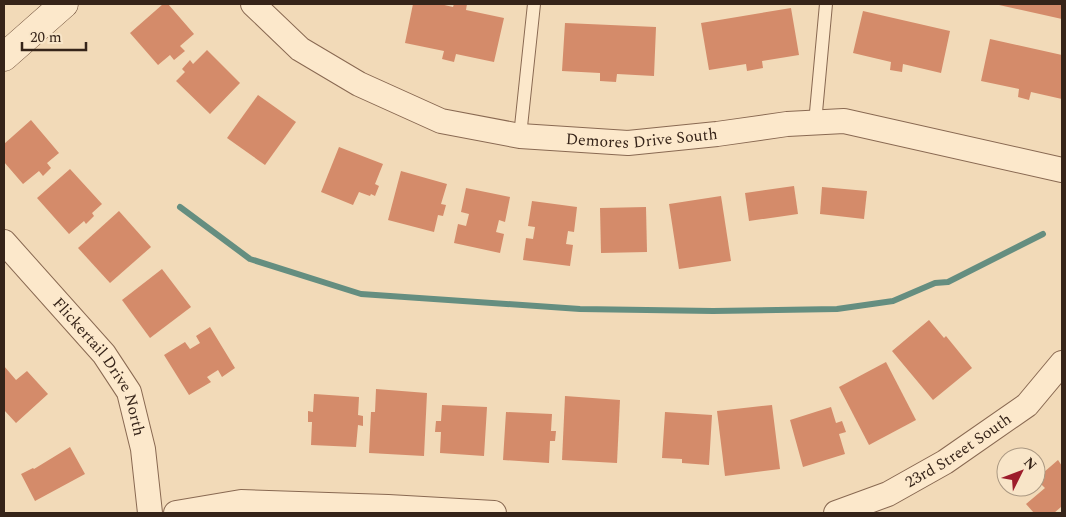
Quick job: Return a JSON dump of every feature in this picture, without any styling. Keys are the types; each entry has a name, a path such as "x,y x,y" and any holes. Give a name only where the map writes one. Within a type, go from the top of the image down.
{"main road":[{"path":"4,57 64,4"}],"street":[{"name":"Demores Drive South","path":"253,4 300,49 359,84 441,121 520,136 628,142 717,134 787,124 844,122 1062,170"},
{"name":"Flickertail Drive North","path":"4,242 104,354 129,392 144,449 150,513"},
{"name":"23rd Street South","path":"836,513 888,494 945,462 1027,405 1062,363"},
{"path":"176,513 241,502 480,513"}],"lane":[{"path":"520,136 534,4"},
{"path":"815,123 826,4"}],"building":[{"path":"163,4 168,4 194,34 180,46 185,51 174,60 170,55 158,65 130,33"},
{"path":"413,4 440,4 453,7 454,4 467,4 466,10 504,18 494,62 456,54 454,62 442,59 444,51 405,43"},
{"path":"1062,4 1062,19 999,5"},
{"path":"791,8 799,55 762,61 763,68 747,71 746,64 709,70 701,23"},
{"path":"863,11 950,31 941,73 903,64 902,72 890,70 891,62 853,53"},
{"path":"565,23 656,27 654,76 617,74 616,82 600,81 600,73 562,71"},
{"path":"990,39 1062,55 1062,99 1031,92 1029,100 1018,97 1019,89 981,81"},
{"path":"207,50 240,83 210,114 176,81 185,72 182,69 190,60 193,64"},
{"path":"258,95 296,122 265,165 227,138"},
{"path":"31,120 59,153 47,163 51,168 43,176 39,171 23,184 4,162 4,144"},
{"path":"339,147 383,164 375,184 379,186 375,196 359,192 353,205 321,192"},
{"path":"70,169 102,204 92,213 94,216 86,224 84,221 69,234 37,198"},
{"path":"401,171 447,184 441,204 446,205 443,216 438,215 434,232 388,220"},
{"path":"794,186 798,214 749,221 745,193"},
{"path":"822,187 867,191 864,219 820,214"},
{"path":"466,188 510,197 505,222 499,220 496,232 504,234 500,253 454,243 458,224 466,226 469,214 461,212"},
{"path":"721,196 731,261 679,269 669,204"},
{"path":"532,201 577,207 574,232 568,231 566,244 573,245 570,266 523,260 526,238 533,239 535,227 528,226"},
{"path":"646,207 647,252 601,253 600,208"},
{"path":"119,211 151,247 110,283 78,248"},
{"path":"162,269 191,307 150,338 122,300"},
{"path":"929,320 944,338 946,336 972,368 933,400 892,351"},
{"path":"210,327 235,368 222,377 218,370 207,377 211,382 189,395 164,355 185,342 190,349 200,343 196,336"},
{"path":"886,362 916,420 869,445 839,387"},
{"path":"4,366 16,380 27,371 48,394 16,423 4,410"},
{"path":"376,389 427,393 424,456 369,453 371,412 375,412"},
{"path":"314,394 359,397 358,415 363,416 363,426 358,425 356,447 311,445 312,422 308,422 308,411 313,412"},
{"path":"565,396 620,400 617,463 562,460"},
{"path":"442,405 487,407 484,456 440,453 441,432 435,432 436,421 441,421"},
{"path":"772,405 780,469 725,476 717,411"},
{"path":"831,407 836,423 842,421 846,432 839,434 845,454 803,467 790,420"},
{"path":"506,412 552,414 551,431 556,431 555,441 550,441 549,463 503,460"},
{"path":"665,412 712,415 709,465 682,463 682,459 662,458"},
{"path":"70,447 85,474 35,501 21,474 34,469"},
{"path":"1058,460 1062,466 1062,509 1061,507 1054,513 1034,513 1026,504 1034,497 1046,497 1046,470"}],"waterway":[{"path":"180,207 250,259 361,294 580,309 713,311 837,309 893,301 935,283 948,282 1043,234"}]}
